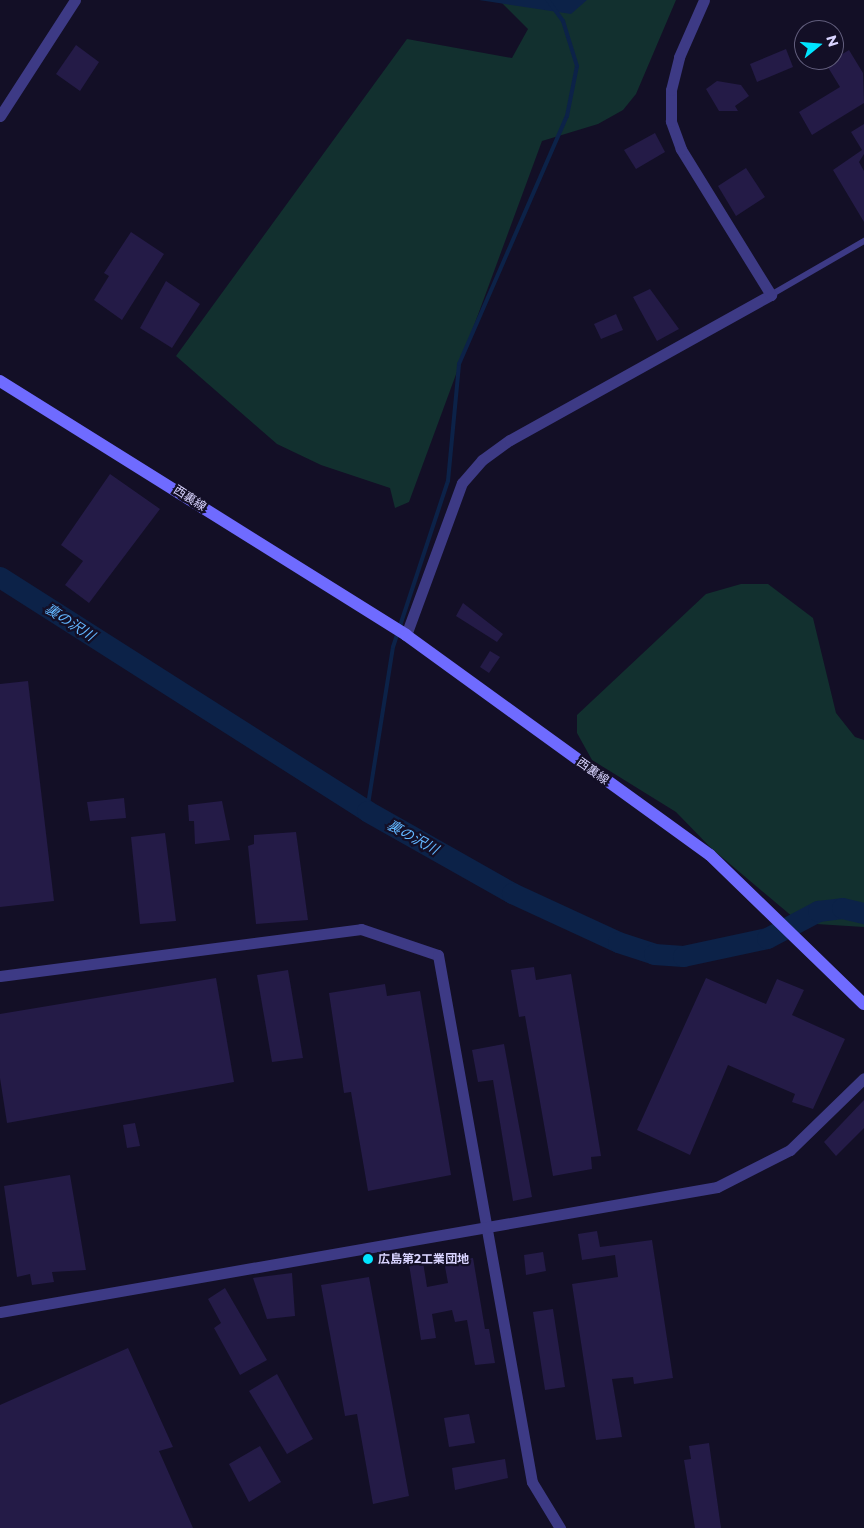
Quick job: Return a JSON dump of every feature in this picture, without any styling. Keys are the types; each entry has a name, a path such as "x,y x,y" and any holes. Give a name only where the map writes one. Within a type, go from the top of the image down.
{"street":[{"path":"0,116 75,0"},
{"path":"406,635 462,483 482,460 510,440 770,295 681,149 671,121 671,90 679,57 704,0"},
{"name":"西裏線","path":"0,381 406,635 710,855 864,1004"},
{"path":"0,976 361,929 438,955 532,1482 560,1528"},
{"path":"0,1312 717,1187 790,1150 864,1078"}],"lane":[{"path":"770,295 864,241"}],"green space":[{"path":"499,0 676,0 636,94 623,110 598,124 542,141 409,502 395,508 390,488 321,465 277,444 176,356 407,39 512,58 528,29"},
{"path":"741,584 768,584 813,618 836,713 855,737 864,740 864,927 800,923 711,848 676,812 592,760 577,733 577,715 706,594"}],"water":[{"path":"479,0 587,0 571,14"}],"building":[{"path":"76,45 99,62 80,91 56,74"},
{"path":"786,49 793,67 757,82 750,64"},
{"path":"849,50 863,73 864,103 812,135 799,112 840,87 830,70 844,70 844,53"},
{"path":"717,81 741,85 749,96 735,106 738,111 719,111 706,89"},
{"path":"864,124 864,154 859,162 864,171 864,222 833,170 862,150 851,132"},
{"path":"655,133 665,152 636,169 624,150"},
{"path":"746,168 765,197 736,216 718,186"},
{"path":"131,232 164,254 122,320 94,300 109,276 104,273"},
{"path":"166,281 200,304 172,348 140,328"},
{"path":"650,289 679,329 657,341 633,297"},
{"path":"616,314 623,330 601,339 594,324"},
{"path":"110,474 160,509 89,603 65,585 83,561 61,545"},
{"path":"463,603 503,634 497,642 456,616"},
{"path":"490,651 500,657 489,673 480,667"},
{"path":"28,681 54,901 0,907 0,684"},
{"path":"124,798 126,818 90,821 87,802"},
{"path":"222,801 230,840 195,844 194,821 189,821 188,805"},
{"path":"296,832 308,920 256,924 248,846 254,844 254,835"},
{"path":"165,833 176,921 140,924 131,837"},
{"path":"534,967 536,980 571,974 601,1156 591,1157 592,1169 553,1176 525,1016 519,1017 511,970"},
{"path":"288,970 303,1058 272,1062 257,975"},
{"path":"216,978 234,1082 7,1123 0,1078 0,1014"},
{"path":"706,978 766,1004 777,979 804,990 792,1015 845,1039 813,1109 792,1102 795,1094 728,1065 690,1155 637,1130"},
{"path":"385,984 387,996 420,991 451,1175 368,1191 351,1092 344,1093 329,993"},
{"path":"504,1044 532,1197 513,1201 493,1080 478,1082 472,1050"},
{"path":"864,1100 864,1128 836,1156 824,1142"},
{"path":"135,1123 140,1146 127,1148 123,1125"},
{"path":"70,1175 86,1270 52,1272 54,1282 32,1285 30,1274 17,1277 4,1186"},
{"path":"597,1231 600,1247 652,1240 673,1378 634,1384 633,1377 612,1379 622,1437 596,1440 572,1284 618,1277 615,1255 582,1260 578,1234"},
{"path":"543,1252 546,1271 526,1275 524,1255"},
{"path":"473,1258 485,1329 489,1329 495,1363 475,1365 467,1320 455,1322 452,1310 432,1314 436,1338 421,1340 409,1264 423,1262 427,1287 448,1283 444,1261"},
{"path":"292,1273 295,1316 267,1319 253,1278"},
{"path":"369,1277 409,1496 373,1504 357,1414 345,1416 321,1285"},
{"path":"225,1288 267,1360 240,1375 214,1328 221,1323 208,1299"},
{"path":"553,1309 565,1387 545,1390 533,1312"},
{"path":"128,1348 173,1447 159,1451 193,1528 0,1528 0,1405"},
{"path":"277,1374 313,1439 287,1454 249,1391"},
{"path":"469,1414 475,1443 449,1447 444,1418"},
{"path":"709,1443 721,1528 695,1528 684,1460 691,1459 689,1446"},
{"path":"260,1446 281,1482 249,1502 229,1464"},
{"path":"505,1459 508,1478 455,1490 452,1468"}],"waterway":[{"path":"367,811 393,647 448,481 459,364 567,116 577,66 563,21 548,0"},
{"name":"裏の沢川","path":"0,577 367,811 512,893 618,942 654,954 683,956 767,938 818,911 842,908 864,913"}],"place":[{"name":"広島第2工業団地","path":"368,1259"}]}
